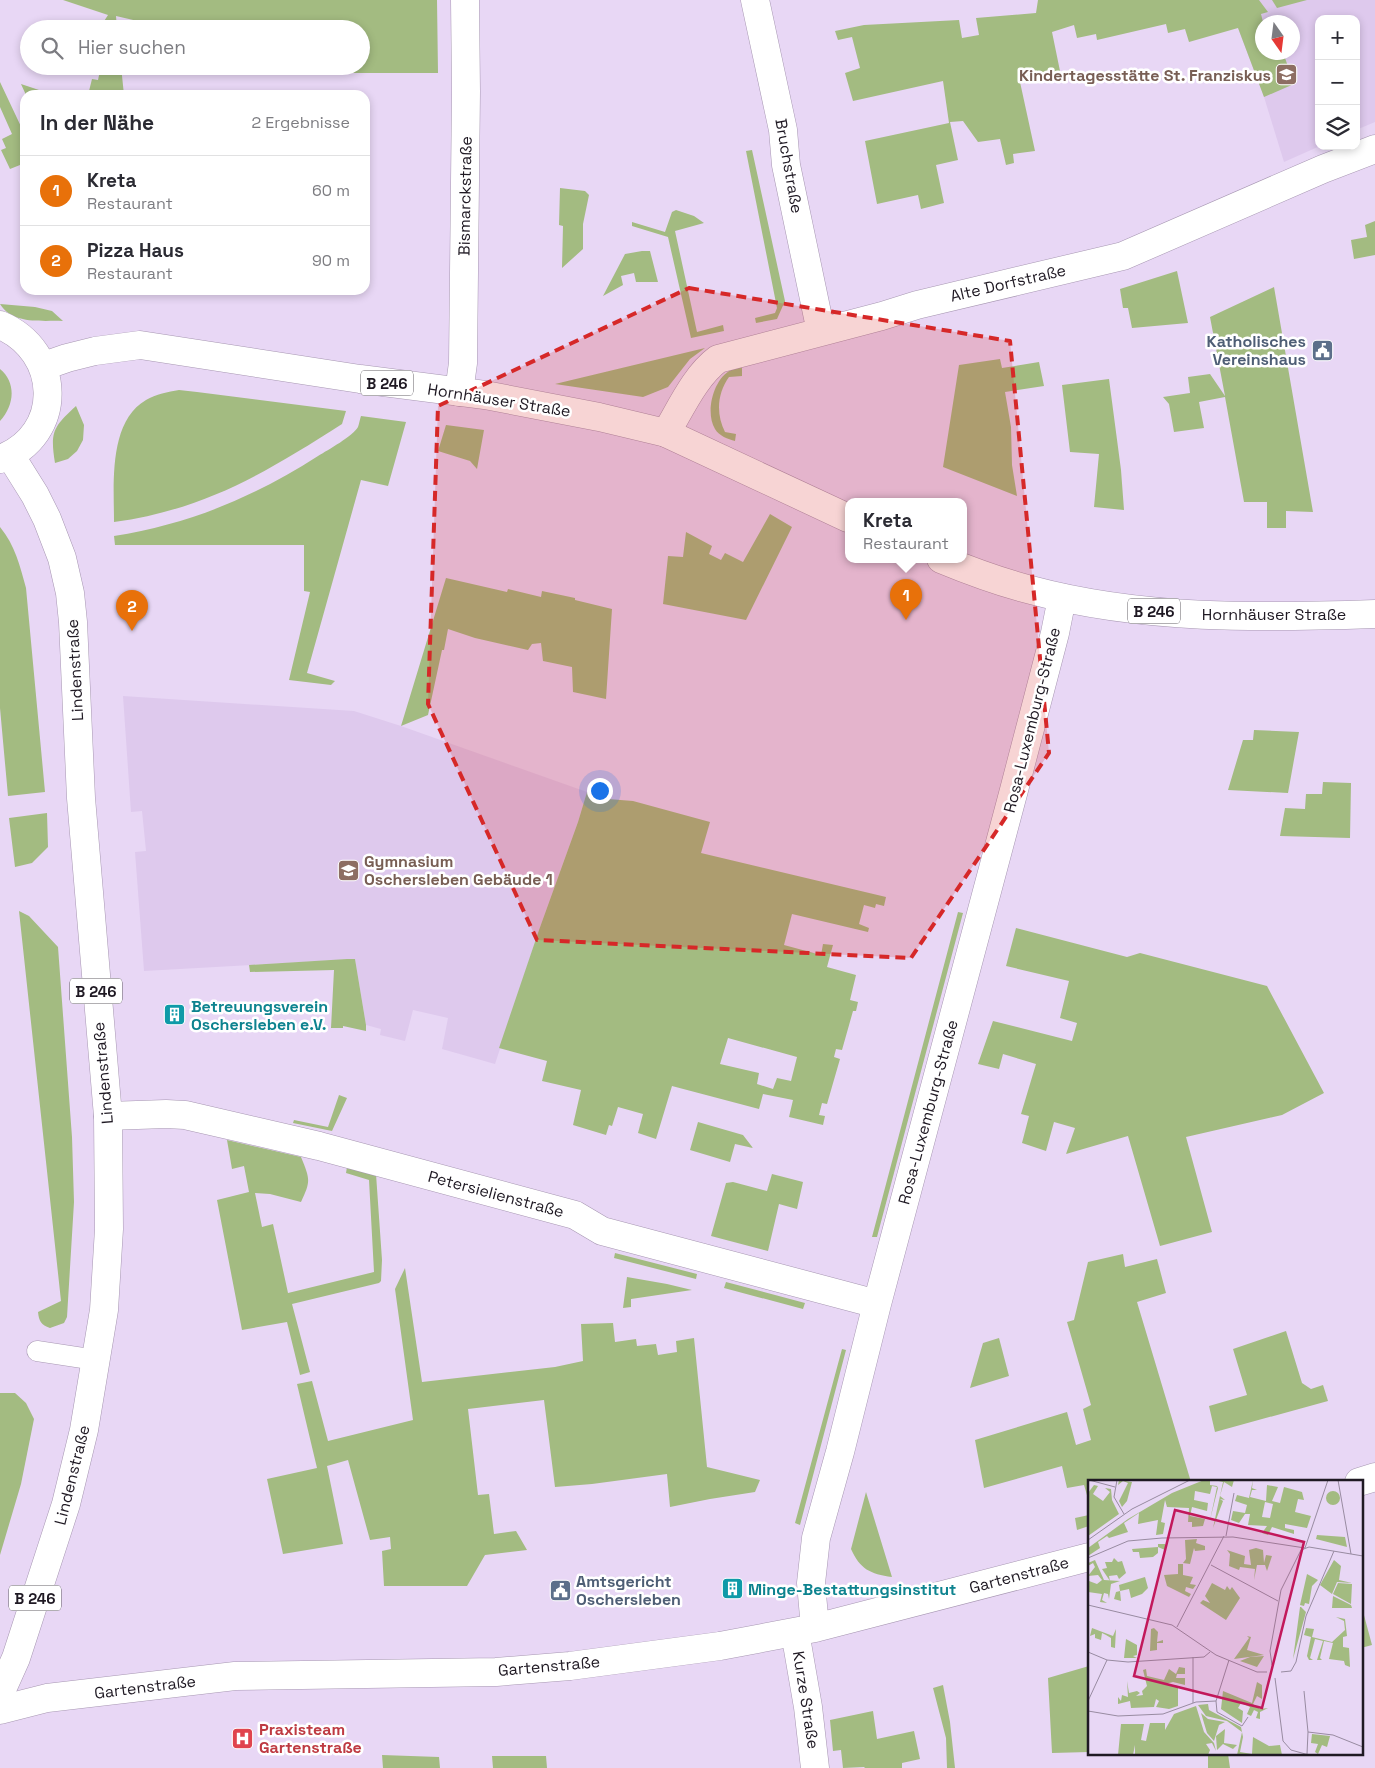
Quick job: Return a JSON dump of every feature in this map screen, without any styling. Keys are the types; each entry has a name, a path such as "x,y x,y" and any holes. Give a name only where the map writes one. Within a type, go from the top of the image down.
{"street":[{"name":"Bismarckstraße","path":"459,392 463,363 466,91 465,0"},
{"name":"Bruchstraße","path":"755,0 783,130 786,164 821,332"},
{"name":"Alte Dorfstraße","path":"666,433 696,382 707,368 718,360 917,305 1122,256 1323,169 1375,149"},
{"path":"0,325 19,335 34,349 44,366 48,392 44,417 31,439 5,457"},
{"name":"Hornhäuser Straße","path":"44,366 95,351 140,345 360,379 459,392 600,417 666,433 845,517"},
{"name":"Lindenstraße","path":"0,1690 3,1688 16,1658 66,1504 84,1430 104,1310 109,1229 108,1116 81,798 70,592 62,558 47,519 35,495 5,457"},
{"name":"Hornhäuser Straße","path":"952,563 1030,590 1062,598 1120,608 1180,614 1282,616 1375,614"},
{"name":"Rosa-Luxemburg-Straße","path":"805,1630 816,1538 1055,633 1062,598"},
{"name":"Petersielienstraße","path":"108,1116 185,1115 319,1146 575,1215 602,1231 641,1243 877,1304"},
{"path":"1362,1481 1375,1477"},
{"name":"Gartenstraße","path":"0,1710 47,1698 235,1676 496,1672 570,1666 720,1646 805,1630 1088,1557"},
{"name":"Kurze Straße","path":"805,1630 808,1707 815,1768"}],"lane":[{"path":"36,1351 96,1360"}],"highlighted area":[{"path":"689,288 1010,341 1049,753 911,958 537,940 428,704 438,406"}],"shaded area":[{"name":"Kindertagesstätte St. Franziskus","path":"1229,0 1375,0 1375,122 1360,128 1360,15 1315,15 1315,148 1284,162 1264,97"},
{"name":"Gymnasium Oschersleben Gebäude 1","path":"123,696 354,711 587,792 495,1064 442,1049 448,1018 413,1010 405,1041 380,1035 381,1029 366,1025 355,959 144,971 135,852 146,851 142,811 131,812"}],"green space":[{"path":"63,0 437,0 438,73 370,73 370,20 133,20 116,16 116,20 105,20 108,15"},
{"path":"1038,0 1259,0 1268,12 1255,15 1255,60 1286,60 1294,84 1264,97 1238,28 1189,42 1185,29 1168,33 1166,24 1097,40 1096,34 1077,38 1074,25 1052,32 1060,71 1020,82 1035,151 1013,154 1014,163 1006,165 1000,139 978,142 963,121 950,122 958,160 936,165 944,203 921,209 918,195 877,204 865,141 949,123 943,81 853,101 845,73 860,68 852,37 838,40 835,31 864,25 959,20 962,38 979,35 976,18 1036,13"},
{"path":"1272,0 1307,0 1277,8"},
{"path":"99,75 122,75 123,90 89,90 92,79 98,80"},
{"path":"0,82 20,124 20,165 10,169 1,150 6,148 2,139 12,134 0,107"},
{"path":"21,84 39,90 24,90"},
{"path":"752,150 785,301 777,319 756,323 755,318 775,313 777,308 746,151"},
{"path":"560,188 585,191 589,195 583,224 583,249 562,268 563,226 559,225"},
{"path":"676,210 694,216 704,223 675,231 697,332 723,325 724,331 691,338 668,237 632,226 632,222 665,232 672,212"},
{"path":"1375,221 1375,255 1354,259 1351,240 1367,237 1365,225"},
{"path":"650,251 658,282 636,282 634,273 621,276 623,285 603,296 625,254"},
{"path":"1177,271 1188,323 1132,328 1128,308 1123,308 1120,289"},
{"path":"1274,287 1313,512 1286,511 1286,528 1267,528 1267,502 1244,502 1225,397 1199,402 1204,428 1174,432 1169,404 1163,397 1190,393 1188,377 1210,374 1225,396 1210,317"},
{"path":"0,304 35,307 52,311 63,321 37,321 20,318 6,311"},
{"path":"705,348 690,359 668,387 643,397 555,384"},
{"path":"1000,359 1002,368 1039,362 1044,386 1005,392 1011,427 1012,465 1017,496 943,467 959,365"},
{"path":"742,367 742,376 729,377 722,390 719,404 720,418 725,432 736,434 735,441 721,435 715,429 712,422 711,406 712,397 719,381 731,370"},
{"path":"0,369 9,381 12,395 8,409 0,421"},
{"path":"1109,379 1121,470 1124,510 1094,507 1099,454 1070,452 1062,385"},
{"path":"179,390 346,411 342,424 261,473 234,486 177,508 114,522 116,455 125,423 134,410 146,400"},
{"path":"76,406 84,425 83,440 77,451 68,459 55,463 53,437 55,431 62,419"},
{"path":"361,416 406,422 388,486 361,480 307,673 335,681 331,685 289,680 310,592 304,591 304,545 115,545 114,536 142,531 195,516 220,507 270,484 346,439 358,427"},
{"path":"446,425 484,430 477,469 470,461 438,451"},
{"path":"770,514 792,527 746,620 663,604 668,556 683,557 686,532 712,546 709,554 721,560 725,553 743,562"},
{"path":"0,527 13,548 26,588 45,792 8,796 0,708"},
{"path":"446,578 507,592 508,589 541,597 542,591 612,609 606,699 573,692 572,667 543,661 541,643 532,644 528,650 475,638 448,629 428,715 401,726"},
{"path":"1254,730 1299,732 1288,793 1228,790 1243,740 1253,740"},
{"path":"1323,782 1351,783 1350,838 1280,836 1285,808 1305,809 1306,794 1322,794"},
{"path":"587,792 608,799 633,801 710,822 701,853 886,897 884,906 876,904 875,908 864,905 859,924 869,928 868,932 792,914 784,945 821,955 823,944 833,945 827,967 856,975 850,1000 858,1002 856,1011 853,1011 842,1050 836,1049 834,1057 840,1059 827,1104 822,1103 819,1115 825,1116 823,1125 789,1117 793,1100 763,1094 759,1109 672,1086 656,1139 638,1133 643,1114 618,1107 612,1126 609,1125 606,1135 573,1125 581,1090 542,1081 547,1061 499,1048","holes":["728,1038 797,1057 791,1081 777,1078 773,1089 757,1084 759,1073 720,1064"]},
{"path":"47,813 48,847 32,863 15,867 9,818"},
{"path":"19,911 29,916 58,947 72,1137 74,1202 67,1317 64,1323 50,1328 44,1326 41,1322 38,1312 61,1301"},
{"path":"958,912 963,913 877,1237 872,1237"},
{"path":"1016,928 1127,957 1140,953 1267,986 1324,1093 1282,1115 1186,1137 1212,1232 1160,1246 1128,1136 1066,1154 1075,1128 1054,1122 1046,1151 1022,1143 1029,1116 1021,1114 1036,1064 1003,1054 999,1069 978,1064 993,1021 1072,1041 1077,1023 1060,1018 1069,981 1006,966"},
{"path":"355,959 366,1031 343,1026 343,1028 331,1028 334,970 250,972 249,965"},
{"path":"339,1095 347,1098 332,1131 293,1123 294,1120 328,1127"},
{"path":"698,1122 743,1135 753,1148 735,1144 730,1162 690,1150"},
{"path":"227,1140 301,1157 304,1164 308,1175 308,1184 301,1202 270,1194 255,1193 262,1227 273,1224 288,1293 374,1272 369,1180 346,1173 347,1167 376,1174 382,1260 381,1281 292,1304 310,1372 300,1375 287,1322 242,1330 217,1200 249,1192 244,1166 232,1169"},
{"path":"772,1174 803,1182 797,1209 779,1204 768,1251 711,1236 726,1183 733,1182 767,1191"},
{"path":"615,1253 697,1274 696,1279 614,1258"},
{"path":"1123,1254 1125,1267 1157,1259 1166,1293 1137,1302 1190,1480 1088,1480 1088,1499 1084,1485 1067,1488 1062,1466 984,1488 975,1440 1067,1412 1076,1445 1091,1440 1083,1409 1091,1405 1067,1322 1074,1320 1088,1262"},
{"path":"405,1268 422,1382 555,1367 583,1361 581,1324 613,1323 615,1342 636,1339 637,1346 656,1344 658,1355 677,1352 676,1341 694,1338 707,1467 760,1480 755,1492 670,1507 667,1474 555,1487 544,1400 468,1409 478,1495 489,1494 494,1534 516,1531 527,1550 485,1555 467,1586 384,1586 382,1551 391,1549 390,1537 370,1540 348,1460 327,1466 343,1544 283,1554 267,1479 317,1468 297,1384 312,1381 328,1441 413,1420 395,1289"},
{"path":"627,1277 692,1290 631,1299 631,1307 623,1308"},
{"path":"726,1282 805,1303 803,1309 724,1288"},
{"path":"1286,1331 1302,1383 1311,1389 1323,1385 1328,1401 1215,1432 1209,1406 1247,1395 1233,1349"},
{"path":"999,1338 1009,1376 970,1388 983,1343"},
{"path":"842,1349 846,1350 800,1525 795,1523"},
{"path":"0,1393 15,1393 26,1403 34,1419 21,1484 0,1555"},
{"path":"866,1492 892,1577 872,1572 862,1566 851,1549"},
{"path":"1088,1515 1088,1526 1077,1530 1075,1518"},
{"path":"1362,1608 1372,1645 1362,1648"},
{"path":"1088,1666 1088,1752 1052,1753 1048,1678"},
{"path":"943,1685 950,1722 955,1768 947,1768 946,1738 933,1688"},
{"path":"873,1711 877,1739 914,1731 920,1759 902,1763 902,1768 843,1768 841,1750 833,1751 830,1720"},
{"path":"382,1755 439,1757 440,1768 383,1768"},
{"path":"492,1756 546,1756 547,1768 493,1768"},
{"path":"1208,1756 1228,1756 1230,1768 1208,1768"}],"place":[{"name":"Kindertagesstätte St. Franziskus","path":"1287,75"},
{"name":"Katholisches Vereinshaus","path":"1322,350"},
{"name":"Kreta","path":"906,620"},
{"name":"Pizza Haus","path":"132,631"},
{"name":"Gymnasium Oschersleben Gebäude 1","path":"348,870"},
{"name":"Betreuungsverein Oschersleben e.V.","path":"175,1015"},
{"name":"Minge-Bestattungsinstitut","path":"732,1589"},
{"name":"Amtsgericht Oschersleben","path":"560,1590"},
{"name":"Praxisteam Gartenstraße","path":"243,1738"}]}
